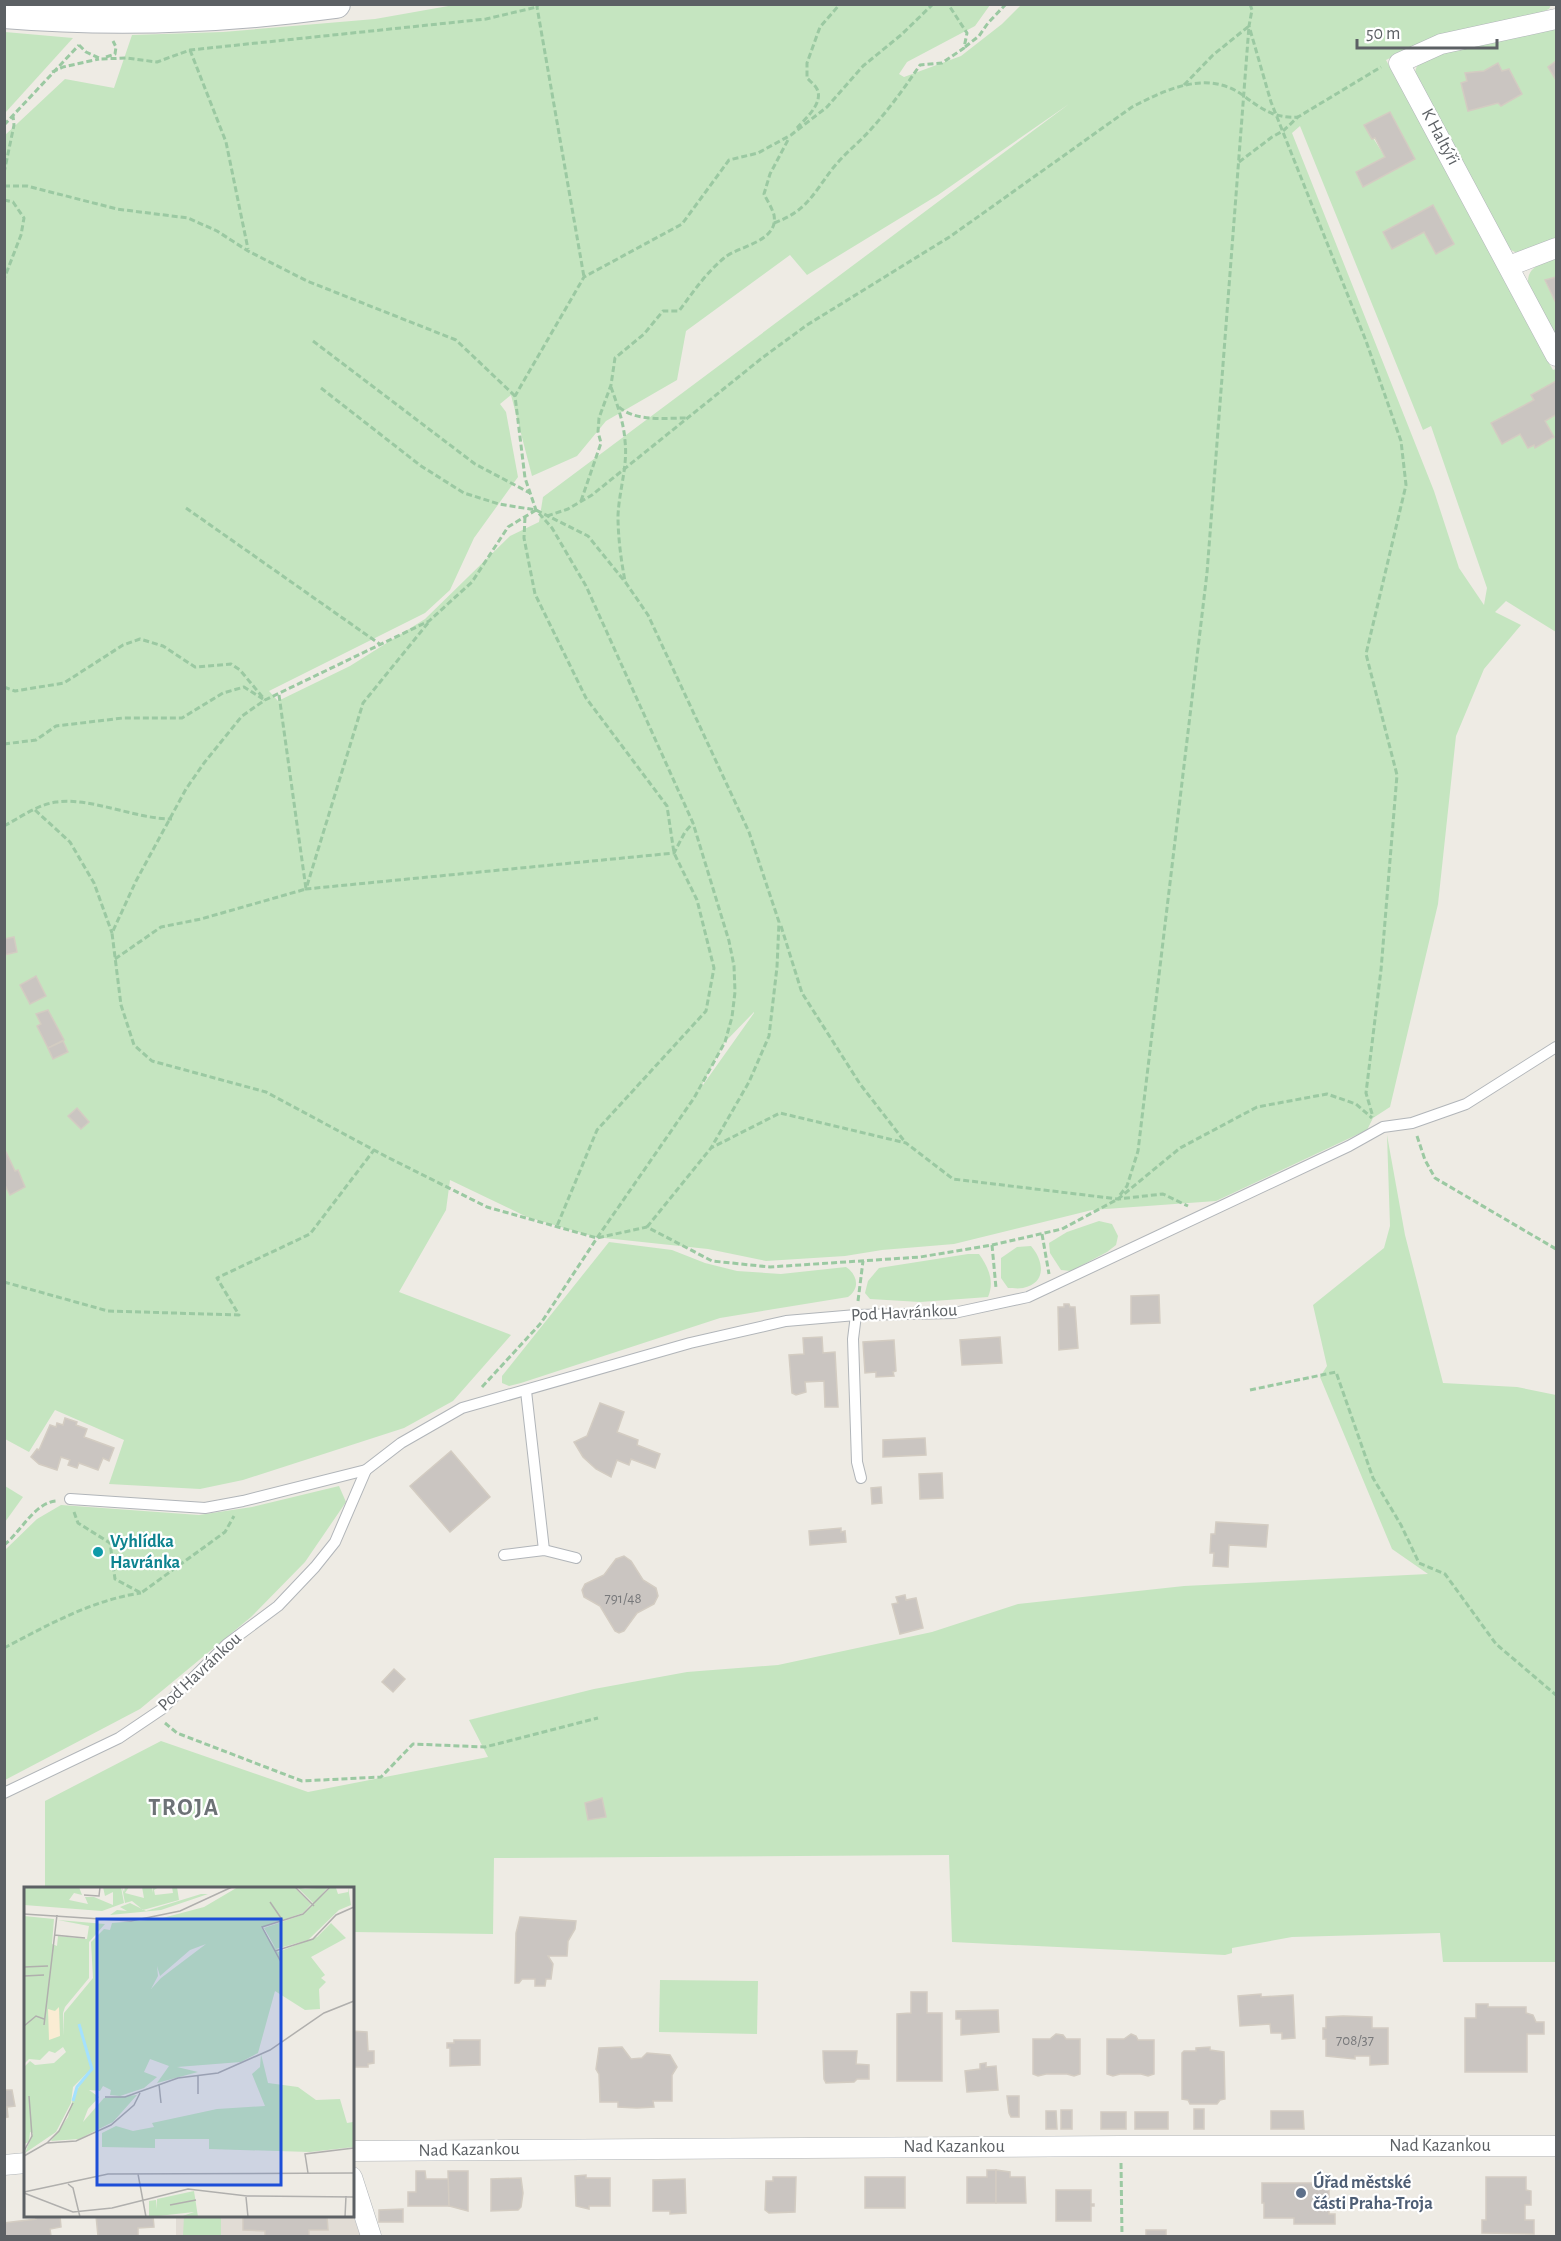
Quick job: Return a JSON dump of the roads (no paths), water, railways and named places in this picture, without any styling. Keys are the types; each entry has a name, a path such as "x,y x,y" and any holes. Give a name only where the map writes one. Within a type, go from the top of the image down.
{"main road":[{"path":"4,14 111,19 204,17 287,11 336,4"}],"street":[{"name":"K Haltýři","path":"1557,18 1441,44 1400,63 1557,356"},
{"path":"1509,266 1557,248"},
{"name":"Nad Kazankou","path":"354,2151 1085,2146 1557,2146"},
{"path":"4,2165 24,2163"},
{"path":"354,2183 371,2236"}],"lane":[{"name":"Pod Havránkou","path":"70,1499 206,1508 243,1501 366,1470 401,1443 462,1408 690,1343 786,1321 856,1315 954,1313 1028,1297 1349,1146 1383,1127 1412,1123 1466,1104 1557,1047"},
{"path":"856,1315 853,1339 857,1462 861,1478"},
{"path":"526,1391 544,1550"},
{"name":"Pod Havránkou","path":"4,1793 119,1738 155,1714 227,1644 278,1606 315,1568 335,1542 366,1470"},
{"path":"504,1555 544,1550 576,1558"}],"place":[{"name":"Vyhlídka Havránka","path":"98,1552"},
{"name":"Úřad městské části Praha-Troja","path":"1301,2193"}],"district":[{"name":"TROJA","path":"184,1808"}]}
